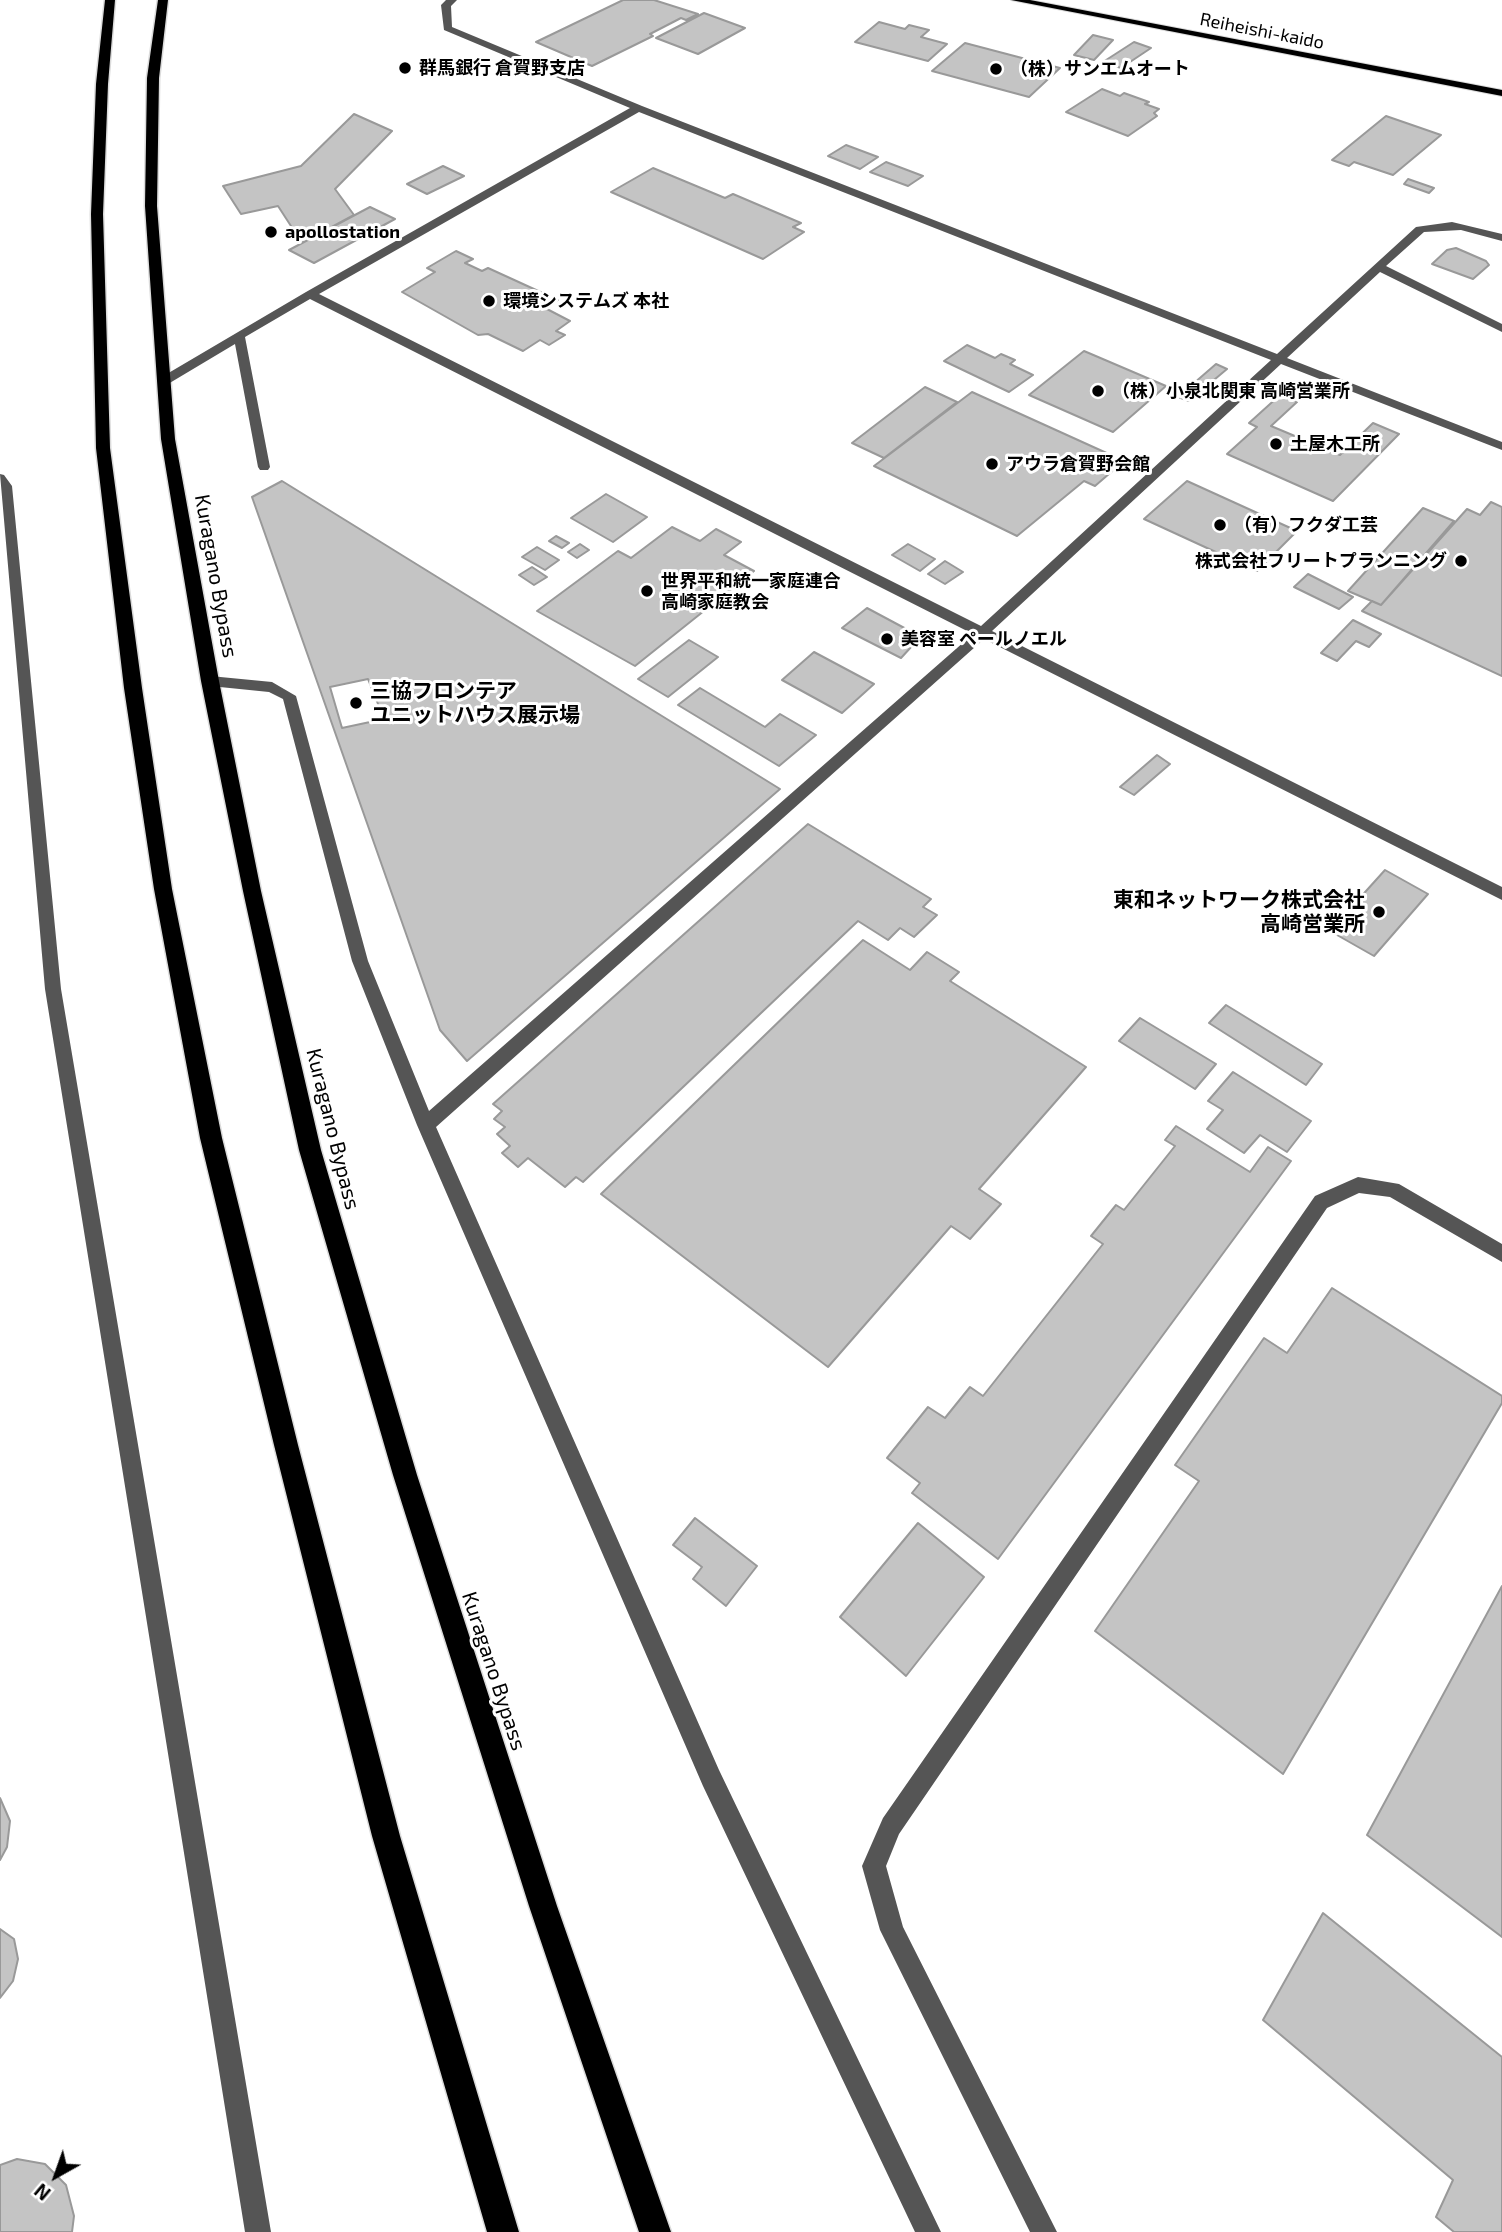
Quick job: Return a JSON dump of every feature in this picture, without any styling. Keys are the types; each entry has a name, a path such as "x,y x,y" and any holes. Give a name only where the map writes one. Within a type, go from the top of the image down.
{"highway":[{"path":"110,0 102,84 97,214 103,448 133,688 163,889 211,1138 286,1444 386,1836 503,2232"},
{"name":"Kuragano Bypass","path":"163,0 153,78 151,206 168,439 210,681 252,891 314,1163 405,1475 543,1906 655,2232"}],"main road":[{"name":"Reiheishi-kaido","path":"1016,0 1502,93"}],"street":[{"path":"452,0 446,5 447,29 638,108 1502,446"},
{"path":"164,381 310,294 638,108"},
{"path":"426,1125 982,633 1420,229 1442,224 1473,228 1502,238"},
{"path":"1379,267 1502,329"},
{"path":"310,294 1502,894"},
{"path":"239,335 264,467"},
{"path":"0,478 6,486 53,989 258,2232"},
{"path":"210,681 272,687 289,696 360,961 426,1125 711,1778 928,2232"},
{"path":"1044,2232 892,1930 874,1866 891,1825 1321,1202 1358,1185 1393,1190 1502,1254"}],"building":[{"path":"623,0 654,0 698,14 686,20 681,18 650,34 653,36 592,66 536,42"},
{"path":"704,13 745,28 698,54 656,38"},
{"path":"879,22 905,29 909,25 929,30 921,37 947,44 928,61 855,42"},
{"path":"1093,35 1113,40 1094,60 1074,55"},
{"path":"1134,42 1151,48 1121,68 1103,62"},
{"name":"（株）サンエムオート","path":"965,43 1060,68 1029,97 932,71"},
{"path":"1102,89 1149,102 1145,104 1159,109 1154,113 1157,116 1128,136 1066,112"},
{"path":"354,114 392,131 335,189 354,215 302,243 278,206 241,214 223,186 301,166"},
{"path":"1386,116 1441,135 1393,175 1354,162 1349,166 1332,160"},
{"path":"846,145 878,157 860,169 828,156"},
{"path":"886,162 923,176 908,186 870,172"},
{"path":"443,166 464,176 427,194 407,184"},
{"path":"653,168 725,198 733,194 801,223 793,227 804,232 763,259 611,192"},
{"path":"1408,179 1434,188 1429,193 1404,184"},
{"path":"370,207 395,219 314,263 289,250"},
{"path":"1456,248 1486,261 1489,265 1473,279 1432,264 1447,250"},
{"name":"環境システムズ 本社","path":"456,251 473,259 465,263 482,271 488,268 558,300 545,308 570,321 556,331 565,335 549,345 540,340 523,351 488,334 478,335 402,292 435,272 427,268"},
{"path":"967,345 995,358 1001,354 1015,360 1010,364 1033,375 1009,392 944,361"},
{"name":"（株）小泉北関東 高崎営業所","path":"1084,351 1166,386 1113,432 1029,395"},
{"path":"1216,364 1227,369 1189,401 1178,397"},
{"path":"925,387 957,402 884,458 852,443"},
{"name":"アウラ倉賀野会館","path":"972,392 1111,455 1103,461 1117,467 1095,486 1084,481 1017,536 874,466"},
{"name":"土屋木工所","path":"1280,395 1297,402 1271,426 1340,455 1373,423 1399,434 1333,501 1227,454 1257,427 1249,423"},
{"path":"282,481 780,789 467,1061 440,1030 252,497"},
{"name":"（有）フクダ工芸","path":"1187,481 1297,531 1257,571 1144,519"},
{"path":"606,494 647,517 613,542 571,518"},
{"name":"株式会社フリートプランニング","path":"1491,502 1502,507 1502,676 1362,611 1372,601 1381,605 1467,509 1480,515"},
{"path":"1423,508 1454,521 1381,605 1348,591"},
{"name":"世界平和統一家庭連合 高崎家庭教会","path":"672,527 700,541 716,529 741,542 724,555 754,571 635,666 537,611 618,551 631,558"},
{"path":"556,536 569,543 562,548 549,541"},
{"path":"580,544 589,550 577,558 568,552"},
{"path":"908,544 935,559 920,571 892,555"},
{"path":"537,547 559,560 545,570 522,557"},
{"path":"945,561 963,572 945,584 928,574"},
{"path":"532,567 547,577 534,585 519,575"},
{"path":"1308,574 1353,597 1339,609 1294,587"},
{"name":"美容室 ペールノエル","path":"867,608 910,631 912,646 901,658 842,628"},
{"path":"1353,620 1381,634 1369,647 1356,641 1337,661 1321,653"},
{"path":"689,640 718,657 668,697 638,679"},
{"path":"814,652 874,684 842,713 782,680"},
{"name":"三協フロンテア ユニットハウス展示場","path":"368,679 384,719 342,728 330,687"},
{"path":"700,688 765,727 780,714 816,735 779,766 678,705"},
{"path":"1157,755 1170,764 1134,795 1120,787"},
{"path":"808,824 931,899 923,907 937,915 914,937 900,928 888,940 858,921 583,1182 576,1177 565,1187 528,1158 518,1167 502,1153 510,1146 497,1134 505,1127 494,1119 502,1111 493,1104"},
{"name":"東和ネットワーク株式会社 高崎営業所","path":"1385,870 1428,894 1374,956 1330,931"},
{"path":"863,940 910,970 927,952 959,972 950,981 1086,1067 979,1189 1001,1204 970,1239 951,1226 828,1367 601,1194"},
{"path":"1226,1005 1322,1064 1306,1085 1209,1023"},
{"path":"1140,1018 1216,1064 1195,1089 1119,1041"},
{"path":"1233,1072 1311,1121 1287,1152 1260,1135 1244,1153 1207,1129 1223,1110 1208,1101"},
{"path":"1176,1126 1250,1172 1268,1147 1291,1161 998,1559 912,1493 920,1483 887,1458 928,1407 945,1418 970,1387 983,1396 1103,1244 1091,1236 1116,1205 1124,1210 1175,1146 1165,1140"},
{"path":"1332,1288 1502,1396 1502,1403 1283,1774 1095,1631 1199,1481 1175,1465 1264,1338 1287,1353"},
{"path":"695,1518 757,1566 726,1606 693,1579 702,1567 673,1545"},
{"path":"918,1523 984,1577 906,1676 840,1617"},
{"path":"1502,1586 1502,1937 1367,1835"},
{"path":"0,1798 10,1821 7,1847 0,1860"},
{"path":"1323,1913 1502,2057 1502,2232 1454,2232 1436,2217 1453,2180 1263,2020"},
{"path":"0,1929 14,1939 18,1959 13,1981 0,1998"},
{"path":"17,2159 45,2164 66,2185 74,2216 72,2232 0,2232 0,2165"}],"place":[{"name":"群馬銀行 倉賀野支店","path":"405,68"},
{"name":"（株）サンエムオート","path":"996,69"},
{"name":"apollostation","path":"271,232"},
{"name":"環境システムズ 本社","path":"489,301"},
{"name":"（株）小泉北関東 高崎営業所","path":"1098,391"},
{"name":"土屋木工所","path":"1276,444"},
{"name":"アウラ倉賀野会館","path":"992,464"},
{"name":"（有）フクダ工芸","path":"1220,525"},
{"name":"株式会社フリートプランニング","path":"1461,561"},
{"name":"世界平和統一家庭連合 高崎家庭教会","path":"647,591"},
{"name":"美容室 ペールノエル","path":"887,639"},
{"name":"三協フロンテア ユニットハウス展示場","path":"356,703"},
{"name":"東和ネットワーク株式会社 高崎営業所","path":"1379,912"}]}
